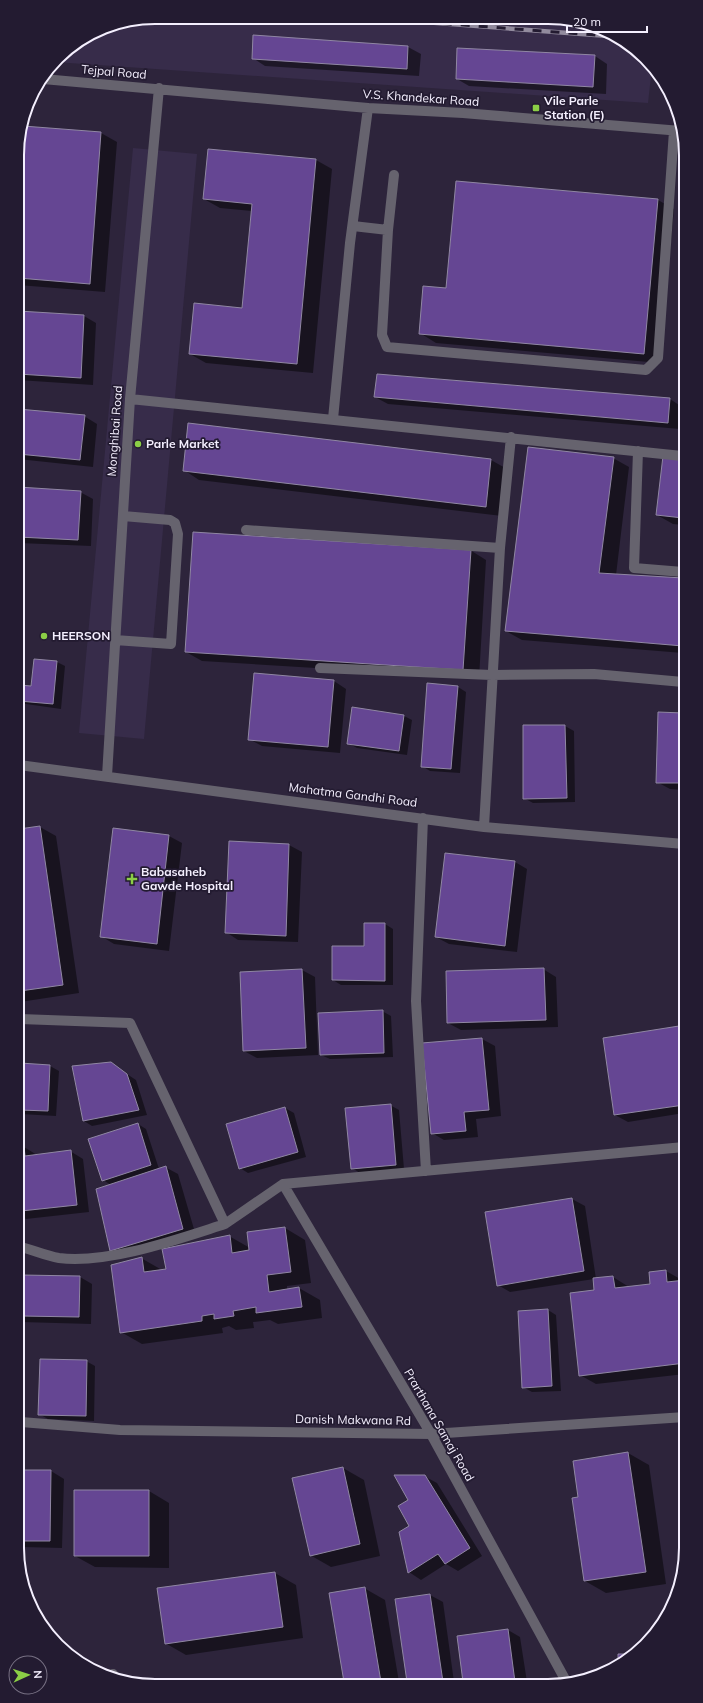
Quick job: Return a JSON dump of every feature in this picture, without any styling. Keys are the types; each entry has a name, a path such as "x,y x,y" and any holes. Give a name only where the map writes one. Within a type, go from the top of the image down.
{"street":[{"name":"Tejpal Road","path":"48,79 159,88"},
{"name":"V.S. Khandekar Road","path":"159,88 368,108 463,113 677,131"},
{"name":"Monghibai Road","path":"107,776 130,399 159,88"},
{"path":"333,419 353,226 368,108"},
{"path":"394,175 388,230 382,335 387,347 646,370 658,358 678,136"},
{"path":"353,226 388,230"},
{"path":"130,399 511,437 679,456"},
{"path":"484,827 500,548 511,437"},
{"path":"638,451 634,568 679,572"},
{"path":"115,640 176,644 178,528 175,523 170,520 123,516"},
{"path":"246,530 500,548"},
{"path":"320,668 492,675 594,674 679,682"},
{"name":"Mahatma Gandhi Road","path":"24,766 484,827 679,844"},
{"path":"423,818 416,1001 426,1171"},
{"path":"24,1019 130,1023 225,1224"},
{"path":"24,1248 58,1258 90,1258 157,1246 225,1224 283,1184 679,1147"},
{"name":"Prarthana Samaj Road","path":"283,1184 431,1434 564,1678"},
{"name":"Danish Makwana Rd","path":"24,1422 120,1430 431,1434 679,1417"}],"shaded area":[{"path":"146,24 557,24 590,31 621,46 634,57 651,75 648,103 62,62 82,46 105,34"},
{"name":"Parle Market","path":"133,148 197,154 144,739 79,733"}],"building":[{"path":"253,35 408,46 407,69 252,59"},
{"path":"457,48 595,55 593,87 456,79"},
{"path":"27,126 101,132 90,284 24,278 24,146"},
{"path":"208,149 316,159 297,364 189,354 194,303 242,308 252,204 203,199"},
{"path":"456,181 658,199 644,354 419,334 423,286 446,288"},
{"path":"24,311 84,315 81,378 24,374"},
{"path":"377,374 670,398 668,423 374,397"},
{"path":"24,410 85,415 80,460 24,455"},
{"path":"188,423 491,459 486,507 183,471"},
{"path":"528,447 614,457 599,573 679,578 679,646 505,631"},
{"path":"663,456 679,458 679,518 656,515"},
{"path":"24,487 81,491 78,540 24,537"},
{"path":"193,532 471,550 463,670 185,652"},
{"path":"34,659 57,661 53,704 24,701 24,685 31,686"},
{"path":"254,673 334,680 328,747 248,740"},
{"path":"427,683 458,686 451,769 421,767"},
{"path":"352,707 404,715 399,751 347,744"},
{"path":"658,712 679,713 679,783 656,783"},
{"path":"523,725 565,725 567,798 523,799"},
{"path":"40,826 63,985 24,990 24,828"},
{"path":"113,828 169,835 157,944 100,937"},
{"path":"229,841 289,844 286,936 225,933"},
{"path":"445,853 515,861 505,946 435,937"},
{"path":"364,923 385,923 385,981 332,980 332,946 364,946"},
{"path":"544,968 546,1020 447,1023 446,971"},
{"path":"302,969 306,1048 243,1051 240,972"},
{"path":"383,1010 384,1053 320,1055 318,1013"},
{"path":"679,1026 679,1106 614,1115 603,1038"},
{"path":"482,1038 489,1110 464,1112 466,1131 431,1134 422,1043"},
{"path":"111,1062 127,1074 139,1110 83,1121 72,1066"},
{"path":"24,1063 50,1065 48,1111 24,1110"},
{"path":"391,1104 396,1165 351,1169 345,1108"},
{"path":"285,1107 298,1152 239,1169 226,1124"},
{"path":"138,1123 151,1165 102,1181 88,1139"},
{"path":"24,1146 25,1156 71,1150 77,1205 24,1211"},
{"path":"166,1166 183,1229 110,1251 96,1189"},
{"path":"572,1198 584,1271 497,1286 485,1212"},
{"path":"285,1227 291,1272 267,1275 269,1292 299,1287 302,1307 256,1313 256,1307 233,1311 234,1316 214,1319 214,1314 202,1316 202,1321 120,1333 111,1265 142,1257 144,1272 166,1269 162,1249 230,1235 232,1253 249,1250 247,1232"},
{"path":"666,1270 667,1282 679,1281 679,1364 579,1376 570,1293 594,1290 593,1278 613,1276 615,1288 650,1284 649,1272"},
{"path":"24,1275 80,1276 79,1317 24,1316"},
{"path":"548,1309 552,1386 522,1388 518,1311"},
{"path":"40,1359 87,1360 86,1416 38,1415"},
{"path":"628,1452 646,1572 584,1581 572,1498 578,1497 573,1461"},
{"path":"343,1467 360,1544 310,1556 292,1478"},
{"path":"24,1470 51,1470 50,1541 24,1541"},
{"path":"394,1475 425,1475 470,1548 445,1564 438,1554 408,1573 399,1532 409,1526 398,1506 408,1500"},
{"path":"74,1490 149,1490 149,1556 74,1556"},
{"path":"275,1572 283,1627 165,1644 157,1588"},
{"path":"365,1587 380,1679 343,1679 329,1593"},
{"path":"430,1594 443,1679 407,1679 395,1599"},
{"path":"508,1629 515,1679 463,1679 457,1636"},
{"path":"618,1654 625,1654 621,1657 618,1659"}],"railway":[{"path":"450,24 600,35"}],"place":[{"name":"Vile Parle Station (E)","path":"536,108"},
{"name":"Parle Market","path":"138,444"},
{"name":"HEERSON","path":"44,636"},
{"name":"Babasaheb Gawde Hospital","path":"132,879"}]}
